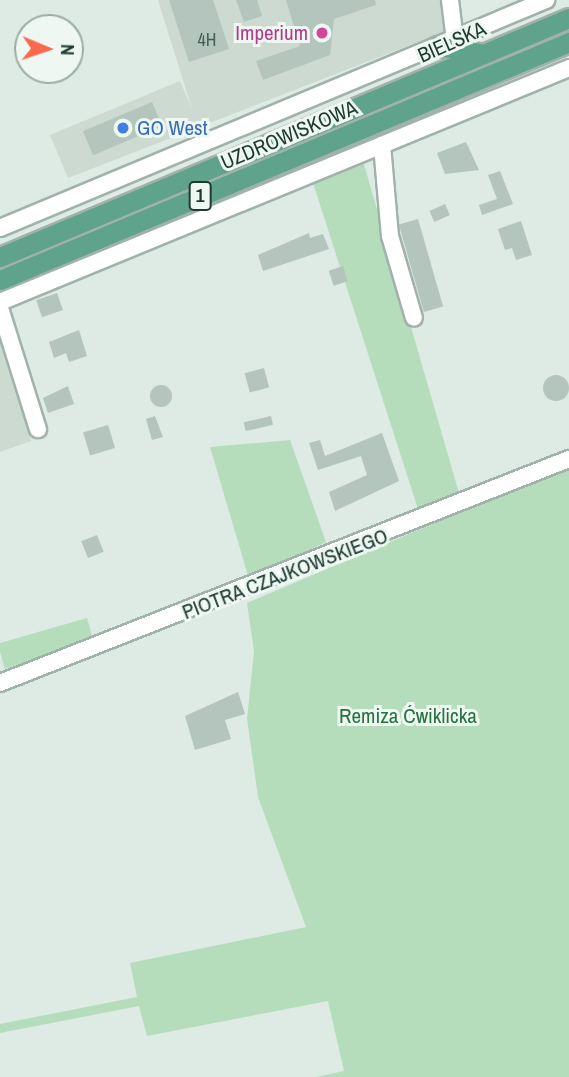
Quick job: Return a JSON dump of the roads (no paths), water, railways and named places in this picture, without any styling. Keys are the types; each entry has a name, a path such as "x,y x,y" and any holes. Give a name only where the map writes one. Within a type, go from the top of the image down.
{"main road":[{"name":"BIELSKA","path":"392,93 569,18"},
{"path":"446,42 483,53"},
{"name":"UZDROWISKOWA","path":"0,280 569,42"},
{"name":"UZDROWISKOWA","path":"0,257 392,93"}],"street":[{"path":"446,42 450,0"},
{"path":"0,228 546,0"},
{"path":"0,302 569,68"},
{"path":"382,145 390,236 414,318"},
{"path":"0,308 38,429"},
{"name":"PIOTRA CZAJKOWSKIEGO","path":"0,683 569,459"}],"place":[{"name":"Imperium","path":"322,33"},
{"name":"GO West","path":"123,128"}],"park label":[{"name":"Remiza Ćwiklicka","path":"408,716"}]}
